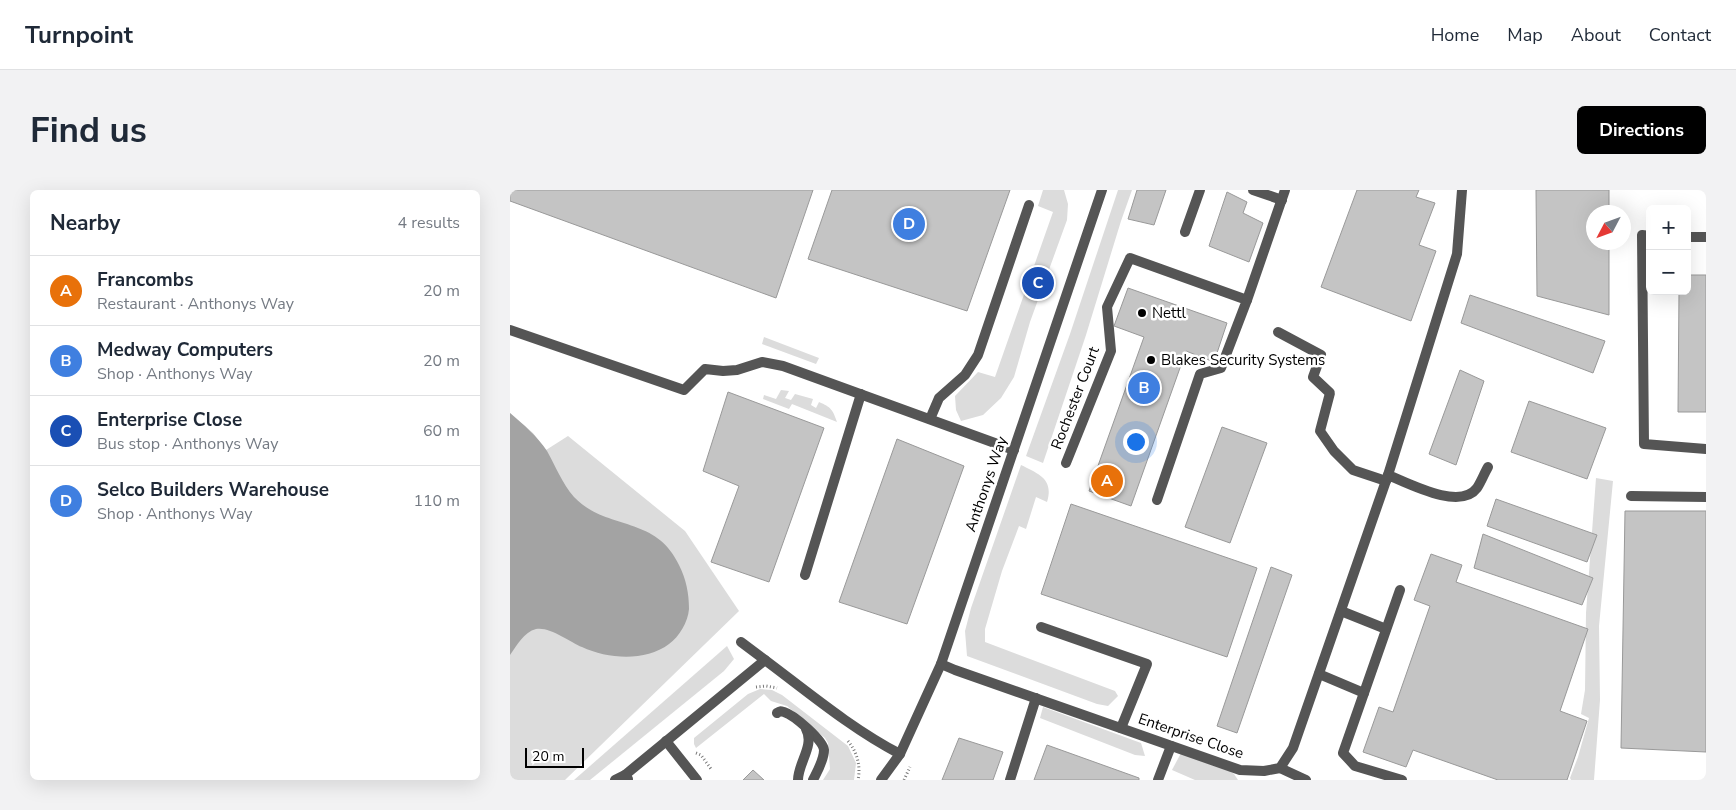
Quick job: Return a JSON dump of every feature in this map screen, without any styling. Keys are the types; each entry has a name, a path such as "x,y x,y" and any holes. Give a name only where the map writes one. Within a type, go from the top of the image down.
{"street":[{"name":"Anthonys Way","path":"881,780 900,754 941,664 1102,190"},
{"path":"1185,232 1200,190"},
{"path":"1158,500 1200,374 1221,368 1284,195 1253,190"},
{"path":"1306,780 1280,768 1293,748 1387,478 1457,254 1462,190"},
{"path":"930,419 939,398 965,375 978,355 1029,204"},
{"path":"1646,236 1642,235 1644,444 1706,449"},
{"path":"1691,237 1706,237"},
{"name":"Rochester Court","path":"1066,463 1111,352 1107,307 1130,258 1247,300"},
{"path":"510,330 684,390 705,370 737,370 762,362 783,366 1014,450"},
{"path":"1278,332 1321,355 1313,376 1330,393 1320,430 1334,451 1353,470 1387,478 1441,496 1463,496 1476,490 1488,467"},
{"path":"805,574 861,394"},
{"path":"1631,496 1706,497"},
{"path":"1400,590 1343,753 1355,766 1402,780"},
{"path":"1340,611 1386,629"},
{"path":"1041,627 1147,664 1121,728"},
{"path":"741,642 862,732 900,754"},
{"path":"615,780 626,778 666,741 765,660"},
{"name":"Enterprise Close","path":"941,664 1254,775 1280,768"},
{"path":"1319,674 1364,693"},
{"path":"1010,780 1036,698"},
{"path":"777,713 781,711 787,713 822,744 824,749 822,759 812,780"},
{"path":"798,780 798,774 809,742 806,728"},
{"path":"666,741 697,780"},
{"path":"1158,780 1171,746"}],"shaded area":[{"path":"1043,190 1064,190 1068,204 1067,220 1030,322 1014,377 1001,398 983,415 961,421 956,410 955,396 978,372 995,377 1053,212 1038,206"},
{"path":"1118,190 1132,190 1043,463 1026,456 1070,334"},
{"path":"764,337 819,358 816,364 762,344"},
{"path":"781,390 789,391 785,398 791,400 795,394 813,399 811,405 816,408 819,402 829,407 837,422 792,404 789,409 763,399 764,395 776,399"},
{"path":"510,413 533,433 546,450 568,436 685,531 739,611 565,780 510,780"},
{"path":"510,413 530,431 547,451 574,497 587,508 601,515 644,530 669,549 684,576 688,592 689,609 682,629 669,644 649,654 626,657 615,656 592,651 547,630 536,629 524,636 510,655"},
{"path":"1021,465 1043,478 1047,483 1049,494 1047,502 1036,497 1026,529 1019,526 1002,571 985,629 985,642 1115,691 1118,696 1108,706 1097,704 967,656 965,631 971,608"},
{"path":"1596,478 1613,481 1599,626 1600,700 1594,780 1571,780 1570,778 1589,718 1581,714 1585,690 1586,613"},
{"path":"727,646 734,659 724,671 590,780 574,780"},
{"path":"760,689 772,690 782,695 848,746 856,763 854,780 823,780 830,769 828,743 825,738 787,706 771,701 764,694 696,748 694,738 748,694"},
{"path":"1043,707 1141,743 1145,756 1135,755 1040,718"},
{"path":"1181,753 1228,770 1238,780 1195,780 1172,770"}],"building":[{"path":"510,190 813,190 776,298 510,201"},
{"path":"832,190 1010,190 967,311 808,259"},
{"path":"1137,190 1166,190 1154,225 1128,219"},
{"path":"1357,190 1419,190 1416,197 1435,203 1419,245 1436,251 1411,321 1321,287"},
{"path":"1536,190 1609,190 1609,205 1586,205 1586,250 1609,250 1609,315 1537,296"},
{"path":"1227,192 1247,202 1243,213 1263,223 1249,262 1209,246"},
{"path":"1691,275 1706,275 1706,412 1678,412 1679,295 1691,295"},
{"path":"1128,288 1227,323 1214,362 1186,351 1131,506 1089,491 1144,337 1114,326"},
{"path":"1470,295 1605,341 1593,373 1461,323"},
{"path":"1460,370 1484,381 1456,465 1429,454"},
{"path":"728,392 824,428 769,582 711,562 739,486 703,471"},
{"path":"1529,401 1606,428 1587,479 1511,452"},
{"path":"1222,427 1267,443 1230,543 1185,527"},
{"path":"897,439 964,466 907,624 839,602"},
{"path":"1496,499 1597,535 1587,562 1487,526"},
{"path":"1071,504 1257,568 1227,657 1041,594"},
{"path":"1625,511 1706,511 1706,752 1621,748"},
{"path":"1483,534 1593,578 1582,605 1474,568"},
{"path":"1431,554 1462,565 1456,582 1588,629 1560,711 1587,721 1567,780 1498,780 1413,750 1406,767 1363,752 1379,707 1393,712 1430,606 1414,600"},
{"path":"1271,567 1292,575 1237,733 1217,726"},
{"path":"959,738 1003,752 993,780 942,780"},
{"path":"1047,745 1139,778 1139,780 1034,780"},
{"path":"753,770 764,780 743,780"}],"place":[{"name":"Selco Builders Warehouse","path":"909,224"},
{"name":"Enterprise Close","path":"1038,283"},
{"name":"Nettl","path":"1142,313"},
{"name":"Blakes Security Systems","path":"1151,360"},
{"name":"Medway Computers","path":"1144,388"},
{"name":"Francombs","path":"1107,481"}]}
